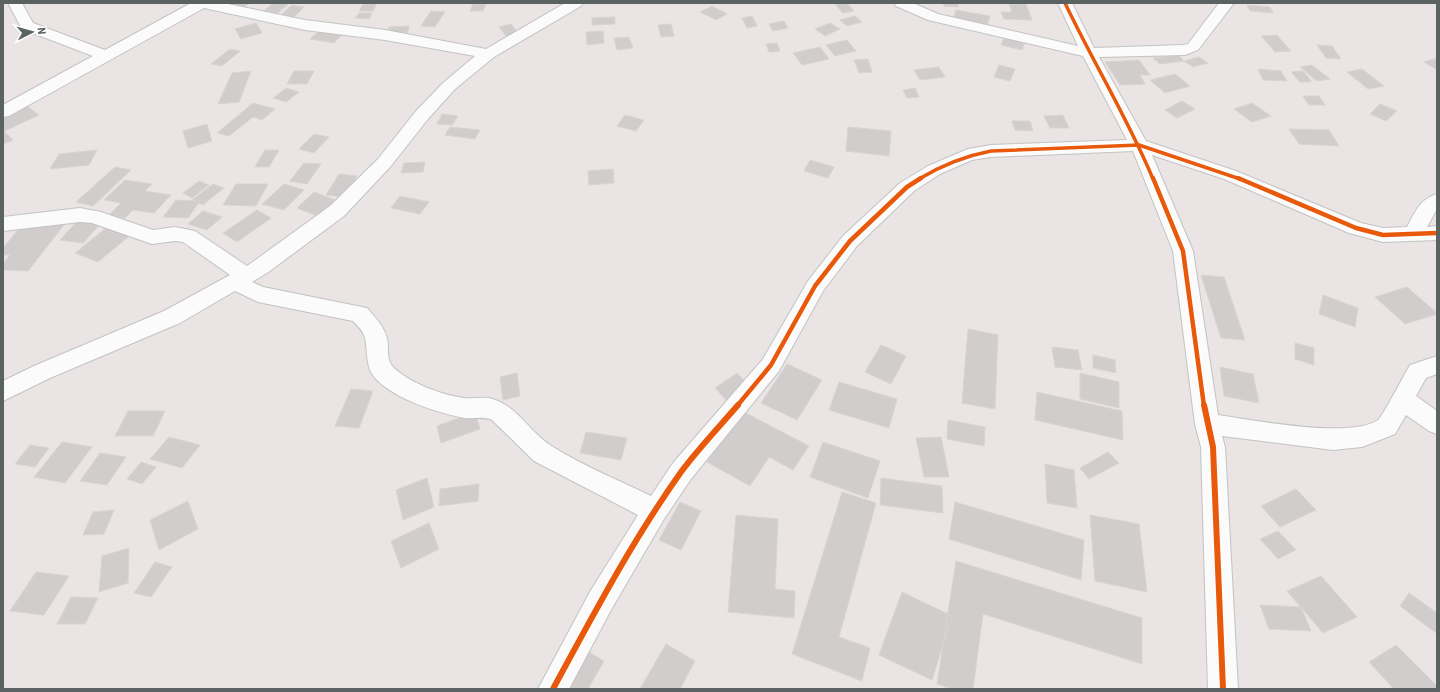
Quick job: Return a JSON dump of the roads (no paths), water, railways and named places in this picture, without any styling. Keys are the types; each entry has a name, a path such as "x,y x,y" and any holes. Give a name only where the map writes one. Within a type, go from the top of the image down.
{"street":[{"path":"15,3 27,26 107,56"},
{"path":"3,112 202,3 305,26 385,35 488,54"},
{"path":"3,392 42,372 172,317 241,279 337,211 384,163 422,115 449,86 488,54 576,3"},
{"path":"901,3 933,17 1089,53 1185,50 1193,47 1227,3"},
{"path":"1065,3 1089,53 1139,145 1183,251 1207,424 1213,447 1224,689"},
{"path":"553,689 601,600 655,511 682,471 771,365 816,286 850,241 908,187 934,170 968,155 991,151 1139,145 1230,175 1356,228 1383,235 1437,233"},
{"path":"1414,233 1427,207 1437,200"},
{"path":"3,224 80,215 94,217 152,237 174,234 188,236 258,294 359,314 371,326 376,338 378,358 383,372 409,390 465,408 488,408 500,413 543,454 655,511"},
{"path":"1207,424 1333,440 1362,437 1387,427 1418,371 1437,365"},
{"path":"1403,400 1437,424"}]}
